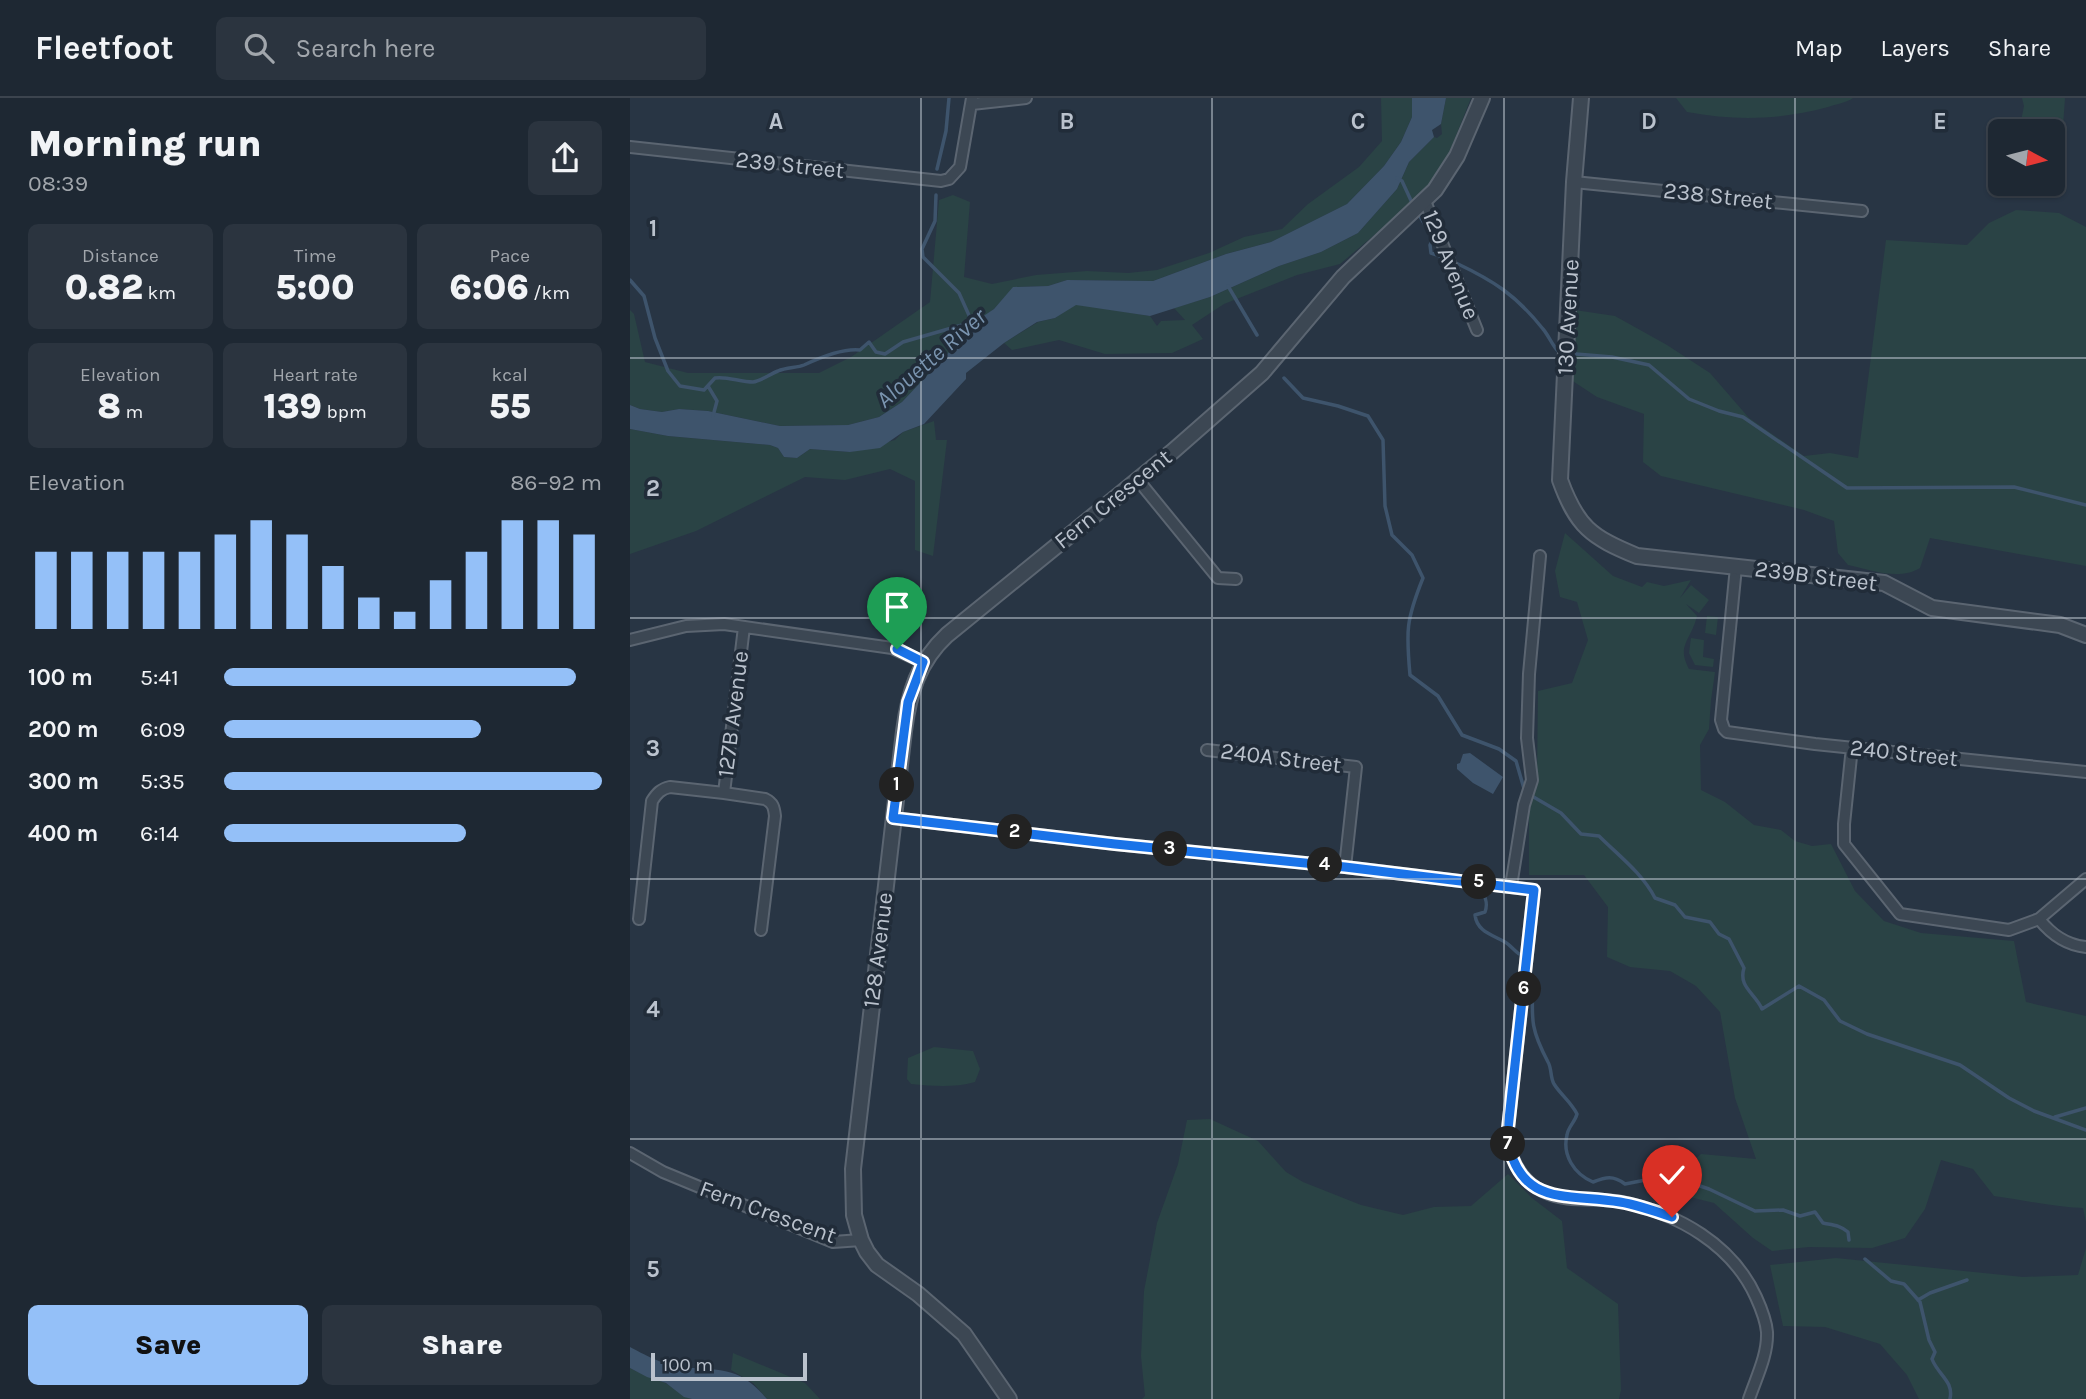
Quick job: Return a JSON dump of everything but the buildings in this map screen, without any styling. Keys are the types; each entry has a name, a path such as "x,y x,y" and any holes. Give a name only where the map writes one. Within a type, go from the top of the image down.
{"street":[{"path":"972,101 1026,98"},
{"name":"Fern Crescent","path":"923,662 947,635 1138,480 1262,373 1343,276 1443,181 1482,98"},
{"name":"130 Avenue","path":"1581,98 1574,182 1560,480 1571,509 1587,529"},
{"name":"239 Street","path":"630,147 941,181 950,179 960,167 972,101"},
{"name":"238 Street","path":"1574,182 1862,211"},
{"name":"129 Avenue","path":"1419,206 1477,330"},
{"path":"1138,480 1218,578 1236,579"},
{"name":"239B Street","path":"1587,529 1608,544 1637,556 1884,583 1933,608 2060,625 2086,635"},
{"path":"1511,886 1524,805 1531,786 1527,738 1529,674 1540,556"},
{"name":"240 Street","path":"1736,567 1722,712 1724,729 1738,735 2086,772"},
{"path":"630,640 686,626 724,624 892,648 923,662"},
{"name":"127B Avenue","path":"744,627 724,793 765,799 771,802 774,808 761,930"},
{"name":"128 Avenue","path":"860,1240 854,1215 853,1169 908,702 923,662"},
{"path":"1852,747 1844,844 1900,914 2009,930 2039,919 2086,879"},
{"name":"240A Street","path":"1207,750 1356,767 1345,867"},
{"path":"639,919 652,802 657,794 670,787 724,793"},
{"path":"893,818 1534,890 1507,1138 1513,1162 1534,1186 1551,1195 1622,1202 1686,1223 1718,1246 1735,1263 1750,1285 1763,1314 1767,1333 1763,1360 1749,1399"},
{"path":"2039,919 2052,935 2086,947"},
{"name":"Fern Crescent","path":"630,1153 663,1172 833,1242 860,1240 877,1265 918,1294 964,1334 1009,1399"}],"green space":[{"path":"1381,98 1412,98 1412,117 1401,142 1384,166 1347,204 1271,242 1226,254 1153,281 1067,280 1048,286 1014,287 902,402 879,417 848,425 780,426 708,411 679,409 662,412 630,405 630,310 634,314 645,362 688,373 819,373 851,357 930,302 939,200 953,195 970,202 964,277 992,284 1036,275 1157,270 1209,253 1244,237 1282,229 1308,204 1359,167 1382,141"},
{"path":"1446,98 1471,98 1450,151 1423,194 1340,264 1297,275 1224,304 1192,325 1203,339 1172,353 1105,354 1059,340 1012,350 1004,343 1038,322 1055,318 1076,304 1150,316 1157,326 1161,321 1185,320 1174,308 1210,297 1279,266 1321,252 1358,233 1397,189 1409,162 1434,137 1442,134"},
{"path":"1676,98 1853,98 1793,115 1740,118 1687,112"},
{"path":"2022,98 2065,98 2064,119 2021,119 2024,106"},
{"path":"2016,210 2059,213 2086,227 2086,566 1930,538 1920,568 1912,572 1894,574 1848,565 1838,553 1834,521 1804,510 1661,476 1643,462 1644,414 1597,397 1565,376 1568,309 1615,316 1710,373 1749,418 1804,456 1830,453 1858,458 1886,240 1967,245 1989,223"},
{"path":"934,421 936,440 947,440 933,556 915,550 915,481 890,469 845,480 805,477 696,531 630,554 630,429 668,436 770,445 778,448 784,457 797,458 810,449 850,452 895,440 903,432"},
{"path":"1565,533 1613,576 1642,587 1647,582 1664,586 1691,580 1680,598 1691,585 1709,600 1699,613 1686,604 1697,616 1684,648 1689,669 1715,672 1709,729 1700,745 1701,790 1725,802 1754,825 1781,830 1795,841 1812,846 1831,844 1855,891 1884,921 1921,933 2014,941 2026,1002 2086,1016 2086,1222 2083,1208 1994,1196 1973,1169 1941,1160 1925,1209 1905,1238 1872,1248 1809,1247 1772,1251 1714,1203 1686,1196 1675,1178 1701,1154 1756,1159 1735,1098 1720,1012 1696,986 1670,971 1630,967 1607,957 1608,907 1584,875 1529,875 1529,805 1537,781 1538,691 1572,683 1588,640 1577,602 1560,597 1555,571"},
{"path":"1707,616 1718,617 1716,635 1705,633"},
{"path":"1691,638 1704,640 1703,657 1714,659 1713,667 1695,665 1689,653"},
{"path":"934,1047 973,1051 980,1069 975,1082 951,1086 911,1084 907,1079 908,1058"},
{"path":"1210,1119 1258,1141 1286,1172 1303,1182 1361,1205 1403,1215 1434,1207 1471,1206 1508,1174 1532,1198 1562,1221 1567,1268 1618,1304 1619,1399 1142,1399 1145,1396 1141,1356 1144,1291 1157,1223 1178,1164 1187,1120"},
{"path":"2086,1248 2086,1399 1919,1399 1907,1375 1880,1344 1825,1327 1783,1326 1770,1265 1836,1258 2023,1277 2078,1275"},
{"path":"733,1353 805,1383 820,1399 767,1399 753,1383 731,1370"},
{"path":"630,1368 663,1382 692,1399 630,1399"}],"water":[{"path":"1412,98 1446,98 1441,124 1432,130 1434,137 1409,162 1397,189 1358,233 1321,252 1279,266 1210,297 1150,316 1076,305 1055,318 1037,322 1004,343 966,373 966,379 924,424 903,432 880,448 850,452 810,449 797,458 784,457 778,448 770,445 668,436 630,429 630,405 662,412 679,409 708,411 780,426 848,425 879,417 902,402 1013,287 1048,286 1067,280 1153,281 1226,254 1271,242 1347,204 1384,166 1401,142 1412,117"},
{"path":"1470,753 1503,777 1493,794 1473,783 1457,769 1463,754"},
{"path":"630,1347 675,1366 718,1370 738,1375 767,1399 684,1397 666,1383 630,1368"}],"waterway":[{"path":"937,169 946,131 949,98"},
{"path":"1397,178 1402,181 1414,207"},
{"name":"Alouette River","path":"936,195 935,221 922,249 923,257 959,293 972,322"},
{"path":"1418,213 1433,239 1430,245 1431,253 1440,256"},
{"path":"1456,263 1482,276 1514,298 1543,329 1558,351"},
{"name":"Alouette River","path":"630,280 644,296 655,338 668,371 680,386 704,390 715,378 756,381 831,354 860,350 869,342 876,352 885,354 903,342 983,319"},
{"path":"1228,286 1257,335"},
{"path":"1576,354 1612,357 1649,365 1689,399 1743,417 1847,488 2014,487 2086,505"},
{"path":"1284,378 1303,398 1368,416 1383,440 1385,506 1392,535 1412,555 1423,578 1409,626 1410,675 1438,696 1462,735 1499,749 1516,761 1525,792 1561,813 1581,834 1599,836 1637,873 1655,898 1675,905 1685,917 1710,922 1719,934 1729,939 1744,968 1745,985 1762,1009 1799,986 1824,1000 1840,1021 1867,1034 1960,1065 2009,1098 2034,1111 2086,1130"},
{"path":"708,386 717,401 713,416"},
{"path":"1482,891 1485,912 1475,915 1476,921 1486,932 1507,943 1519,954"},
{"path":"1533,978 1532,1013 1535,1030 1554,1084 1577,1114 1568,1132 1566,1150 1575,1169 1586,1179 1593,1182 1617,1179 1625,1184 1656,1178 1676,1178 1709,1189 1755,1211 1783,1210 1800,1216 1815,1212 1823,1223 1848,1232 1849,1240"},
{"path":"2055,1117 2086,1108"},
{"path":"1865,1259 1891,1281 1904,1284 1920,1302 1929,1340 1935,1352 1932,1359 1950,1387 1950,1399"},
{"path":"1918,1300 1967,1280"}],"route":[{"path":"897,649 923,662 908,702 893,818 1534,890 1507,1138 1513,1162 1534,1186 1551,1195 1622,1202 1672,1217"}]}
